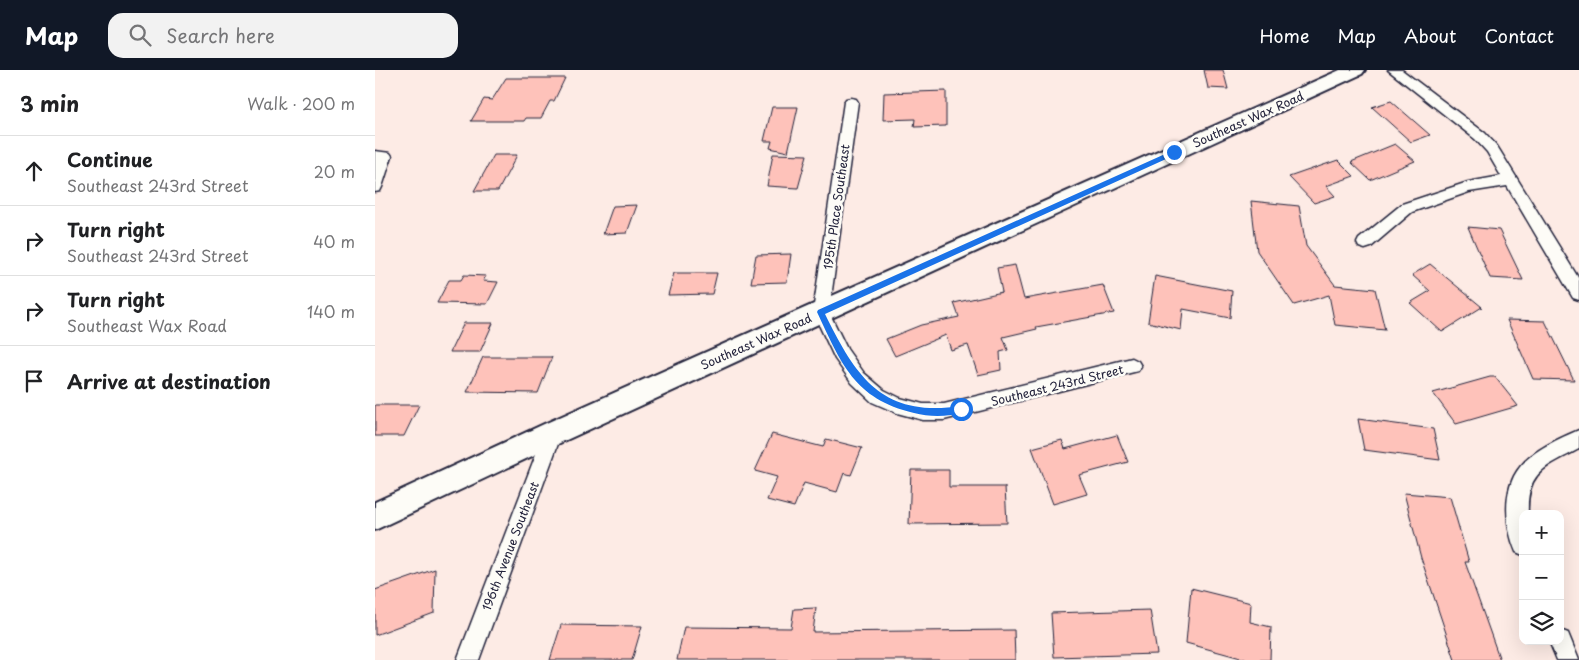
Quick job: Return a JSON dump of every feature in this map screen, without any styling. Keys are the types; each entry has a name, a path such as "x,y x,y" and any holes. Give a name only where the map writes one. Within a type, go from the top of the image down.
{"street":[{"name":"Southeast Wax Road","path":"375,516 553,433 1356,70"},
{"path":"1394,70 1481,136 1492,149 1579,293"},
{"name":"195th Place Southeast","path":"821,312 851,102"},
{"path":"375,156 385,156 375,186"},
{"path":"1365,243 1407,208 1468,187 1512,180"},
{"name":"Southeast 243rd Street","path":"821,312 841,354 858,378 878,396 897,406 923,412 944,412 961,409 1132,366"},
{"name":"196th Avenue Southeast","path":"468,660 553,433"},
{"path":"1519,524 1517,514 1519,486 1531,467 1579,439"},
{"path":"1562,645 1568,660"}],"building":[{"path":"1204,70 1223,70 1228,89 1208,88"},
{"path":"506,78 565,78 554,101 550,101 541,118 526,118 524,121 471,121 484,99 492,100"},
{"path":"946,91 946,126 914,127 915,119 883,120 884,93"},
{"path":"1391,101 1430,135 1411,142 1372,107"},
{"path":"772,107 798,107 788,152 770,148 772,141 764,141"},
{"path":"1395,144 1415,161 1370,180 1351,162"},
{"path":"773,154 807,155 798,188 767,186"},
{"path":"494,155 517,155 498,191 474,191"},
{"path":"1338,160 1354,176 1326,186 1335,196 1314,203 1289,177"},
{"path":"1251,201 1299,206 1306,246 1335,285 1375,289 1385,330 1335,325 1329,295 1294,305 1257,251"},
{"path":"637,205 627,233 603,234 613,206"},
{"path":"1468,227 1499,230 1523,280 1490,278"},
{"path":"791,254 787,282 751,283 756,255"},
{"path":"1430,264 1482,307 1442,332 1410,303 1430,291 1412,275"},
{"path":"1015,265 1024,299 1103,285 1114,313 1036,327 1037,329 1003,337 1008,350 1000,352 1001,370 978,375 968,345 951,350 946,335 895,356 886,339 921,325 959,317 954,303 1002,292 997,268"},
{"path":"674,273 717,273 712,294 668,295"},
{"path":"464,275 486,276 483,281 498,282 487,304 437,303 449,280 461,280"},
{"path":"1155,276 1232,291 1230,318 1183,309 1181,330 1148,322"},
{"path":"1507,320 1545,321 1574,380 1533,379"},
{"path":"464,323 493,323 480,352 450,352"},
{"path":"483,357 552,357 538,393 467,392"},
{"path":"1495,377 1518,406 1456,424 1433,393"},
{"path":"375,405 419,405 404,436 375,436"},
{"path":"1358,419 1433,429 1440,460 1364,450"},
{"path":"772,434 823,447 826,439 862,448 851,475 844,473 837,492 804,483 794,507 767,500 777,477 755,471"},
{"path":"1117,435 1128,462 1079,475 1087,494 1053,504 1032,448 1062,440 1065,449"},
{"path":"911,470 949,470 949,487 1005,487 1007,523 909,524"},
{"path":"1404,493 1450,497 1469,562 1465,562 1500,660 1455,660 1421,558"},
{"path":"435,569 434,613 375,635 375,590"},
{"path":"1191,588 1251,603 1250,622 1271,627 1270,660 1248,660 1186,643"},
{"path":"816,608 813,632 1014,630 1015,660 677,660 684,627 791,628 794,609"},
{"path":"1150,610 1157,654 1054,657 1051,613"},
{"path":"561,625 642,626 632,660 550,660"}],"route":[{"path":"961,409 944,412 923,412 897,406 878,396 858,378 841,354 821,312 1174,152"}]}
